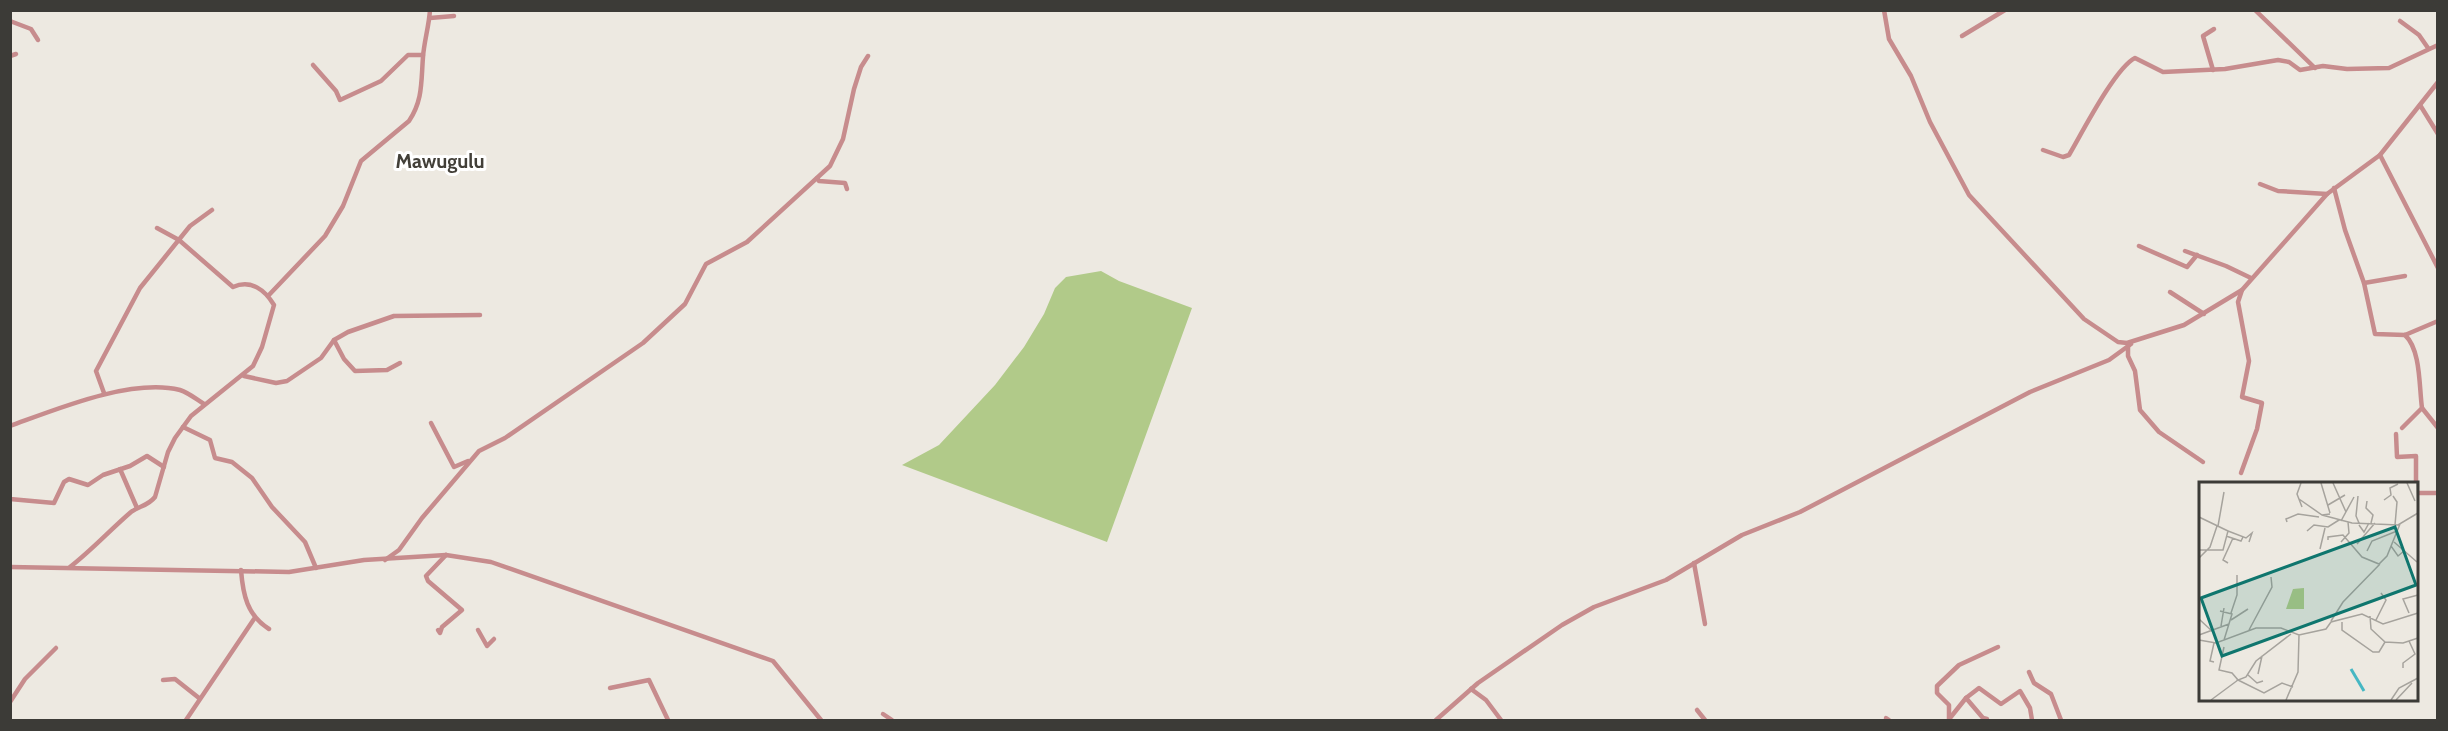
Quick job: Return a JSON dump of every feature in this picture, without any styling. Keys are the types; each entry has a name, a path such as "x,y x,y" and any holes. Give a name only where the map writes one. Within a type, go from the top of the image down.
{"street":[{"path":"268,296 325,236 343,206 361,161 409,121 420,100 423,55 430,10"},
{"path":"1884,10 1889,39 1911,76 1930,122 1969,195 2084,319 2118,342 2134,342"},
{"path":"1962,36 2005,10"},
{"path":"2255,10 2315,68"},
{"path":"430,18 454,16"},
{"path":"10,21 31,29 38,40"},
{"path":"2400,21 2419,35 2428,48"},
{"path":"2213,70 2203,36 2214,29"},
{"path":"2043,150 2063,157 2069,155 2117,77 2128,62 2135,58 2163,72 2213,70 2278,60 2289,62 2300,70 2389,68 2407,62 2428,48 2438,45"},
{"path":"312,65 336,91 340,100 381,81 408,55 423,55"},
{"path":"431,423 454,467 464,464 479,451 505,438 643,343 685,304 706,264 747,242 830,166 843,139 854,89 861,67 868,56"},
{"path":"1436,720 1471,689 1562,625 1594,607 1666,580 1742,535 1800,512 2030,392 2109,360 2134,342 2184,325 2242,290 2250,278 2327,194 2380,155 2438,82"},
{"path":"2420,105 2438,134"},
{"path":"2380,155 2437,266"},
{"path":"817,178 819,181 845,183 846,189"},
{"path":"2260,184 2278,191 2327,194"},
{"path":"2334,188 2345,230 2364,283 2375,334 2405,335 2438,321"},
{"path":"104,393 96,376 99,364 140,288 190,226 212,210"},
{"path":"70,567 137,508 150,503 155,497 168,452 183,427 204,404 253,366 262,347 274,305 268,296 251,284 244,283 233,287 179,240 158,228"},
{"path":"2139,246 2187,267 2197,255"},
{"path":"2185,251 2250,278"},
{"path":"2364,283 2405,276"},
{"path":"2241,473 2257,429 2262,403 2242,397 2249,361 2239,309 2242,290"},
{"path":"2170,292 2204,314"},
{"path":"244,375 276,383 287,381 321,358 334,340 361,326 394,316 480,315"},
{"path":"2405,335 2411,341 2415,356 2422,408 2438,428"},
{"path":"334,340 344,359 356,371 387,370 400,363"},
{"path":"2128,346 2128,356 2135,372 2140,410 2159,432 2203,462"},
{"path":"10,426 104,393 171,389 186,392 204,404"},
{"path":"2402,428 2422,408"},
{"path":"183,427 210,440 216,458 232,462 252,478 272,507 305,542 316,568"},
{"path":"2396,434 2397,457 2416,456 2416,482"},
{"path":"385,561 399,550 422,518 479,451"},
{"path":"10,499 54,502 64,482 69,479 88,485 103,475 147,456 164,467"},
{"path":"120,469 137,508"},
{"path":"2418,493 2438,493"},
{"path":"438,630 440,633 442,627 462,610 428,581 426,576 446,555"},
{"path":"10,567 290,572 364,560 385,561 446,555 491,562 773,661 821,720"},
{"path":"1694,563 1705,624"},
{"path":"241,570 243,589 254,620 269,629"},
{"path":"186,720 254,620"},
{"path":"478,630 487,646 494,639"},
{"path":"1950,719 1949,705 1936,691 1937,686 1959,665 1998,647"},
{"path":"10,702 25,679 56,648"},
{"path":"2029,672 2034,683 2051,694 2061,720"},
{"path":"163,680 175,679 199,698"},
{"path":"610,688 649,680 668,720"},
{"path":"1950,719 1966,698 1979,688 2001,704 2020,691 2030,708 2032,720"},
{"path":"1471,689 1486,700 1501,720"},
{"path":"1966,698 1986,719"},
{"path":"1697,710 1705,720"},
{"path":"883,714 892,720"}],"green space":[{"path":"1101,271 1119,281 1192,308 1107,542 902,465 939,445 995,385 1024,347 1044,314 1055,288 1066,277"}],"district":[{"name":"Mawugulu","path":"440,161"}]}
